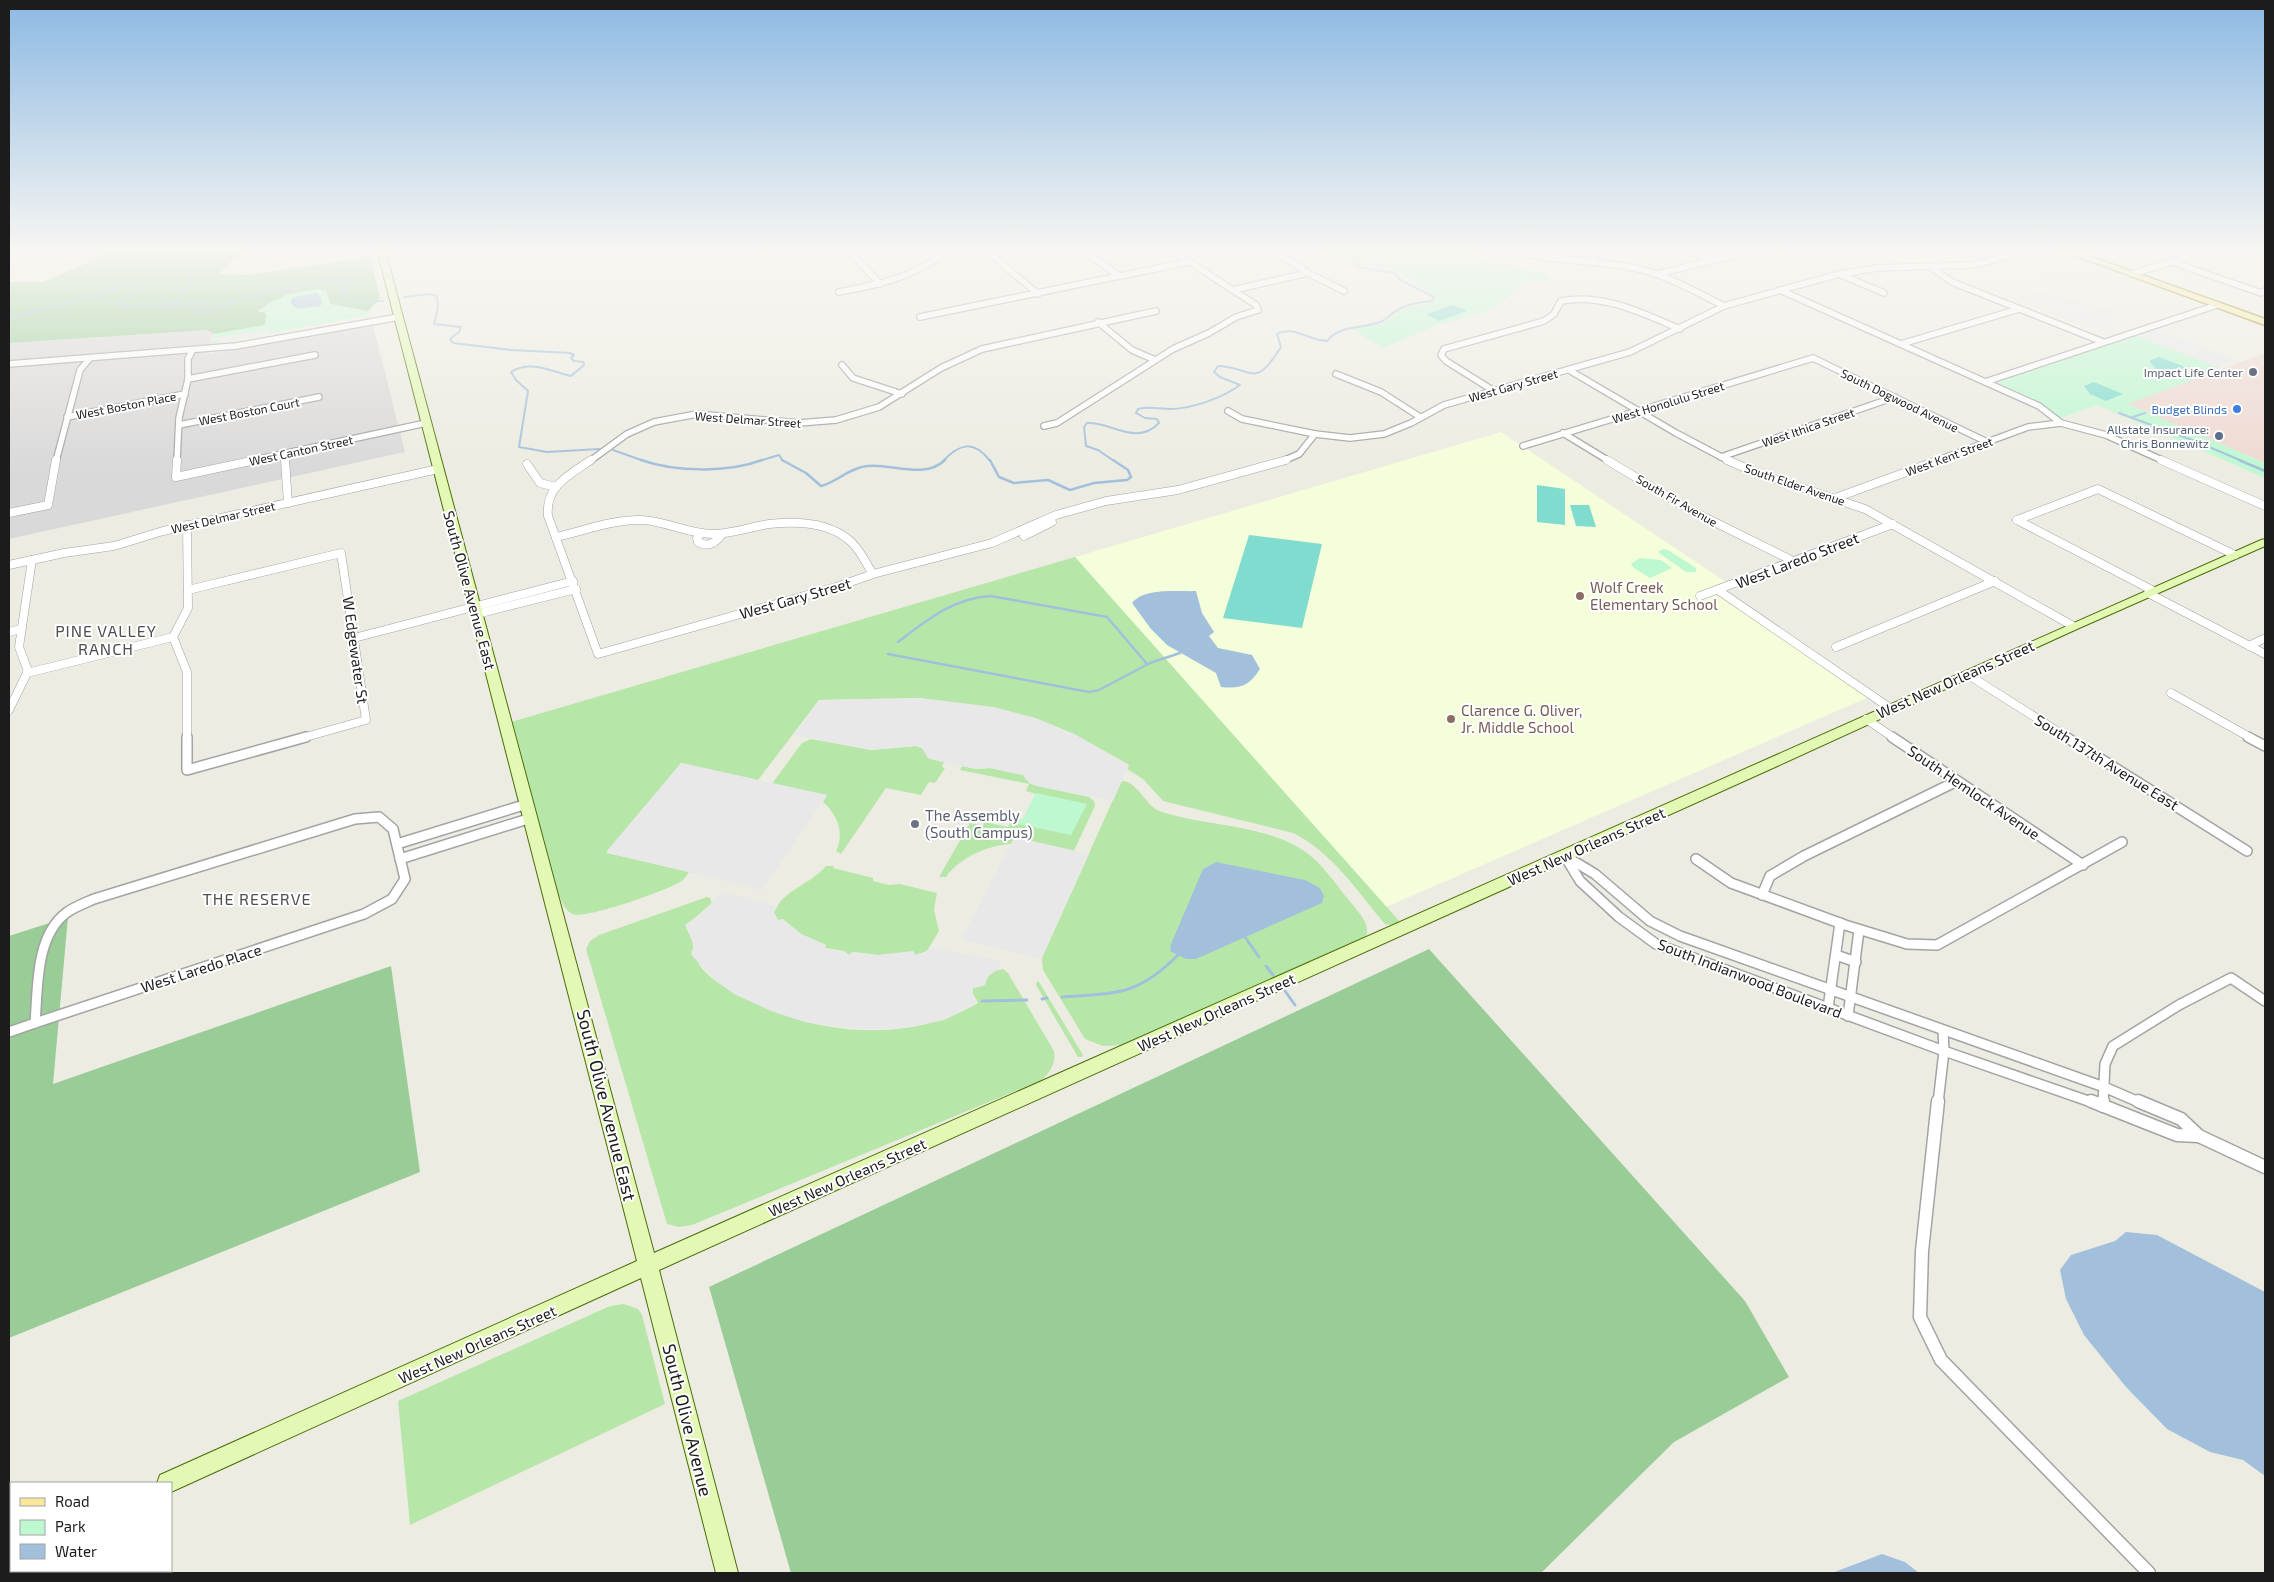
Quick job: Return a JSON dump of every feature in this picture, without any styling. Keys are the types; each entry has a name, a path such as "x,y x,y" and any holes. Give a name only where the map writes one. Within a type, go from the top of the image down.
{"street":[{"path":"9,364 192,351 236,346 352,324"},
{"name":"South Olive Avenue East","path":"400,324 648,1266"},
{"name":"West Delmar Street","path":"556,487 573,472 627,434 667,418 708,414 790,423 817,423 871,410 902,394 941,368 968,354 1009,342 1090,324"},
{"path":"1100,324 1132,350 1155,360"},
{"path":"1044,426 1057,423 1182,344 1209,333 1224,324"},
{"path":"1494,391 1446,361 1441,355 1442,352 1449,347 1536,324"},
{"path":"1669,324 1680,328"},
{"name":"West Gary Street","path":"575,585 598,654 836,587 873,574 1022,537 1051,522 1111,505 1158,499 1178,490 1292,457 1302,450 1315,434 1342,440 1366,438 1397,429 1436,408 1630,352 1688,324"},
{"path":"1856,324 2039,406 2061,423 2106,435 2265,506"},
{"path":"1901,344 1969,324"},
{"path":"2057,324 2103,342"},
{"path":"1985,382 2159,324"},
{"path":"176,476 178,425 188,379 188,359 192,351"},
{"name":"West Boston Place","path":"188,379 314,355"},
{"path":"9,513 48,505 60,441 80,370 90,358"},
{"name":"South Dogwood Avenue","path":"1813,358 1987,442"},
{"name":"West Honolulu Street","path":"1523,446 1813,358"},
{"path":"842,365 853,378 902,394"},
{"name":"South Elder Avenue","path":"1569,370 1721,456 1766,476 1838,497 1893,524 2073,626"},
{"path":"1336,374 1381,392 1420,417"},
{"name":"West Boston Place","path":"67,416 185,394"},
{"name":"West Boston Court","path":"178,425 319,397"},
{"name":"West Ithica Street","path":"1721,456 1895,398"},
{"path":"1228,411 1242,419 1315,434"},
{"name":"West Canton Street","path":"176,476 426,423"},
{"name":"West Kent Street","path":"1838,497 2038,425 2061,423"},
{"name":"South Fir Avenue","path":"1563,434 1690,510 1794,561"},
{"path":"284,453 288,503"},
{"path":"527,464 540,483 556,487"},
{"name":"West Delmar Street","path":"9,566 32,560 114,546 187,525 438,469"},
{"path":"354,638 476,611 575,585 548,516 547,505 551,492 556,487"},
{"path":"2017,520 2098,489 2235,555"},
{"path":"556,537 623,521 643,520 710,534 722,534 769,524 814,524 834,530 850,540 873,574"},
{"path":"2017,520 2265,654"},
{"name":"West Laredo Street","path":"1700,596 1893,524"},
{"path":"27,673 173,637 188,608 187,525"},
{"path":"701,533 697,538 698,542 702,545 711,545 722,534"},
{"name":"West New Orleans Street","path":"170,1482 1565,856 1890,708 2265,542"},
{"name":"W Edgewater St","path":"187,770 366,720 341,553 188,590"},
{"path":"9,710 27,673 19,647 32,560"},
{"path":"1836,647 1995,581"},
{"path":"1718,590 1890,708"},
{"path":"9,632 21,629"},
{"path":"173,637 188,672 187,770"},
{"path":"2249,646 2265,638"},
{"name":"South 137th Avenue East","path":"1967,674 2247,851"},
{"path":"2171,693 2265,746"},
{"name":"South Hemlock Avenue","path":"1866,719 2083,865"},
{"path":"1762,895 1770,876 1804,856 1957,781"},
{"path":"396,844 527,804"},
{"path":"35,1023 45,941 51,929 65,914 94,899 355,819 379,817 393,829 400,859 531,818"},
{"path":"1696,858 1731,883 1762,895 1859,930 1907,944 1937,945 2122,842"},
{"name":"South Indianwood Boulevard","path":"1565,856 1595,874 1650,921 1712,948 1943,1031 2104,1086 2181,1119 2200,1136 2265,1168"},
{"name":"South Indianwood Boulevard","path":"1565,856 1580,881 1635,929 1656,944 1944,1051 2103,1106 2177,1135 2200,1136"},
{"name":"West Laredo Place","path":"9,1032 364,914 392,899 405,879 400,859"},
{"path":"1635,929 1650,921"},
{"path":"1828,1008 1840,923"},
{"path":"1848,1016 1859,930"},
{"path":"1836,955 1856,962"},
{"path":"2103,1106 2105,1064 2112,1046 2172,1009 2231,978 2265,1001"},
{"path":"1943,1031 1944,1051 1922,1251 1920,1317 1940,1360 2149,1573"},
{"name":"South Olive Avenue","path":"648,1266 727,1573"}],"shaded area":[{"path":"2082,324 2110,324 2108,332"},
{"path":"373,325 405,452 9,539 9,343 206,330 213,334 209,354"},
{"path":"269,329 270,333 216,343 216,338"},
{"path":"2159,330 2237,360 2217,367 2139,337"},
{"path":"2265,353 2265,463 2127,404"},
{"path":"2159,357 2188,368 2172,375 2156,369 2149,361"},
{"path":"2094,382 2123,394 2106,401 2090,394 2084,386"},
{"name":"Clarence G. Oliver, Jr. Middle School","path":"1501,432 1726,582 1709,589 1869,697 1386,907 1075,557"},
{"path":"1537,485 1565,489 1565,525 1537,522"},
{"path":"1570,505 1589,505 1596,527 1576,526"},
{"path":"1249,535 1322,544 1302,628 1223,618"},
{"path":"920,698 994,707 1035,718 1074,734 1129,765 1113,801 1037,786 1029,783 1023,775 990,768 976,769 934,760 928,758 922,748 916,746 871,750 794,735 819,700"},
{"path":"681,763 827,795 762,890 606,852"},
{"path":"1015,837 1089,854 1041,959 961,939"},
{"path":"721,892 778,906 774,912 778,920 783,919 801,934 826,945 825,948 844,951 849,955 852,952 878,955 913,951 915,955 925,952 930,947 1001,961 999,969 988,976 985,985 973,988 973,994 978,1003 944,1020 893,1029 858,1029 805,1022 771,1011 734,994 718,982 691,954 694,945 685,925 701,914"}],"green space":[{"path":"9,324 266,324 214,334 207,330 9,343"},
{"path":"321,324 212,344 214,334 265,325"},
{"path":"1378,324 1441,324 1383,348 1352,329"},
{"path":"2135,335 2222,369 2128,404 2265,463 2265,478 2097,405 2060,418 2045,407 1996,383"},
{"path":"1663,549 1668,550 1696,568 1696,572 1686,572 1659,553"},
{"path":"1075,557 1401,923 1395,925 1385,924 1332,861 1307,841 1293,833 1163,801 1143,779 1127,769 1129,765 1074,734 1035,718 920,698 819,700 758,780 681,763 607,853 689,872 686,877 680,882 658,892 592,913 572,914 564,906 555,888 511,722"},
{"path":"1640,558 1661,560 1672,568 1650,578 1631,564"},
{"path":"811,739 871,750 916,746 922,748 931,759 944,762 942,767 945,768 935,783 929,782 921,795 886,788 841,854 836,851 839,844 840,831 836,818 823,802 827,795 768,789 802,743"},
{"path":"962,766 976,769 990,768 1023,775 1029,783 1037,786 1089,797 1094,801 1095,806 1071,857 1015,837 1011,844 993,847 966,858 946,877 939,877 970,823 983,826 985,822 1008,827 1013,818 1023,820 1036,794 1026,791 1029,784 960,770"},
{"path":"1124,781 1133,786 1157,810 1175,816 1272,836 1290,843 1307,853 1324,869 1361,915 1366,924 1367,934 1361,940 1126,1045 1103,1046 1085,1039 1043,970 1042,958 1121,782"},
{"path":"1036,793 1087,804 1071,835 1017,824 1028,812 1027,810"},
{"path":"826,866 834,866 833,868 873,878 873,881 889,885 900,884 937,893 934,910 939,931 927,951 915,955 913,952 878,955 853,952 849,955 844,951 825,948 826,945 801,934 783,920 777,920 774,912 778,904"},
{"path":"707,897 710,898 712,903 689,923 697,959 708,975 722,986 745,998 790,1017 813,1023 837,1028 886,1030 934,1022 957,1014 978,1003 973,994 973,988 983,986 991,972 1003,969 1008,973 1054,1051 1052,1067 1042,1080 692,1225 679,1227 667,1224 586,949 590,941 599,935"},
{"path":"68,917 53,1084 391,966 420,1172 9,1338 9,936"},
{"path":"1429,949 1745,1301 1789,1377 1674,1442 1541,1573 791,1573 709,1287"},
{"path":"1037,981 1083,1055 1082,1057 1078,1057 1036,985"},
{"path":"624,1304 638,1309 642,1315 665,1404 410,1525 398,1401 610,1306"}],"water":[{"path":"1196,591 1202,613 1214,632 1209,636 1218,648 1252,655 1260,669 1248,683 1239,687 1221,687 1216,673 1167,645 1151,629 1132,603 1138,598 1153,592"},
{"path":"1216,862 1305,880 1320,888 1324,896 1322,903 1196,959 1186,959 1170,951 1171,944 1203,869"},
{"path":"2126,1232 2157,1235 2265,1292 2265,1476 2243,1460 2210,1452 2167,1429 2126,1387 2084,1335 2066,1299 2060,1270 2071,1255 2115,1241"},
{"path":"1882,1554 1905,1562 1919,1573 1832,1573"}],"waterway":[{"path":"434,324 461,327 459,332 450,339 453,343 511,350 570,353 574,355 571,358 574,361 583,362 584,365 571,376 548,369 533,367 526,367 511,372 516,380 528,391 519,447 547,452 599,449"},
{"path":"1114,461 1098,450 1086,446 1084,427 1087,423 1096,423 1132,433 1150,430 1159,423 1157,419 1145,418 1136,413 1138,409 1178,409 1206,402 1225,394 1240,385 1220,377 1214,372 1218,366 1253,373 1259,372 1265,368 1281,347 1277,334 1289,331 1327,341 1345,329 1374,324"},
{"path":"2119,413 2195,441 2242,461"},
{"path":"2133,417 2145,413"},
{"path":"943,461 955,450 967,446 978,450 990,461"},
{"path":"613,450 642,460"},
{"path":"759,461 779,455 783,460"},
{"path":"642,460 685,469 718,469 762,460"},
{"path":"783,460 806,473 821,486 861,467 877,466 918,470 937,466 945,460"},
{"path":"990,460 999,477 1014,483 1048,480 1070,490 1094,483 1127,480 1131,477 1128,470 1113,460"},
{"path":"2239,460 2265,471"},
{"path":"898,642 930,618 953,606 965,601 991,596 1107,617 1147,664"},
{"path":"888,654 1089,692 1099,690 1150,663 1180,653"},
{"path":"1245,937 1259,957"},
{"path":"1062,997 1098,995 1125,990 1150,978 1178,955"},
{"path":"1266,966 1273,975"},
{"path":"1285,991 1295,1005"},
{"path":"1042,999 1047,998"},
{"path":"982,1001 1027,1000"}],"place":[{"name":"Impact Life Center","path":"2253,372"},
{"name":"Budget Blinds","path":"2237,409"},
{"name":"Allstate Insurance: Chris Bonnewitz","path":"2219,436"},
{"name":"Wolf Creek Elementary School","path":"1580,596"},
{"name":"Clarence G. Oliver, Jr. Middle School","path":"1451,719"},
{"name":"The Assembly (South Campus)","path":"915,824"}],"district":[{"name":"PINE VALLEY RANCH","path":"106,639"},
{"name":"THE RESERVE","path":"257,898"}]}
